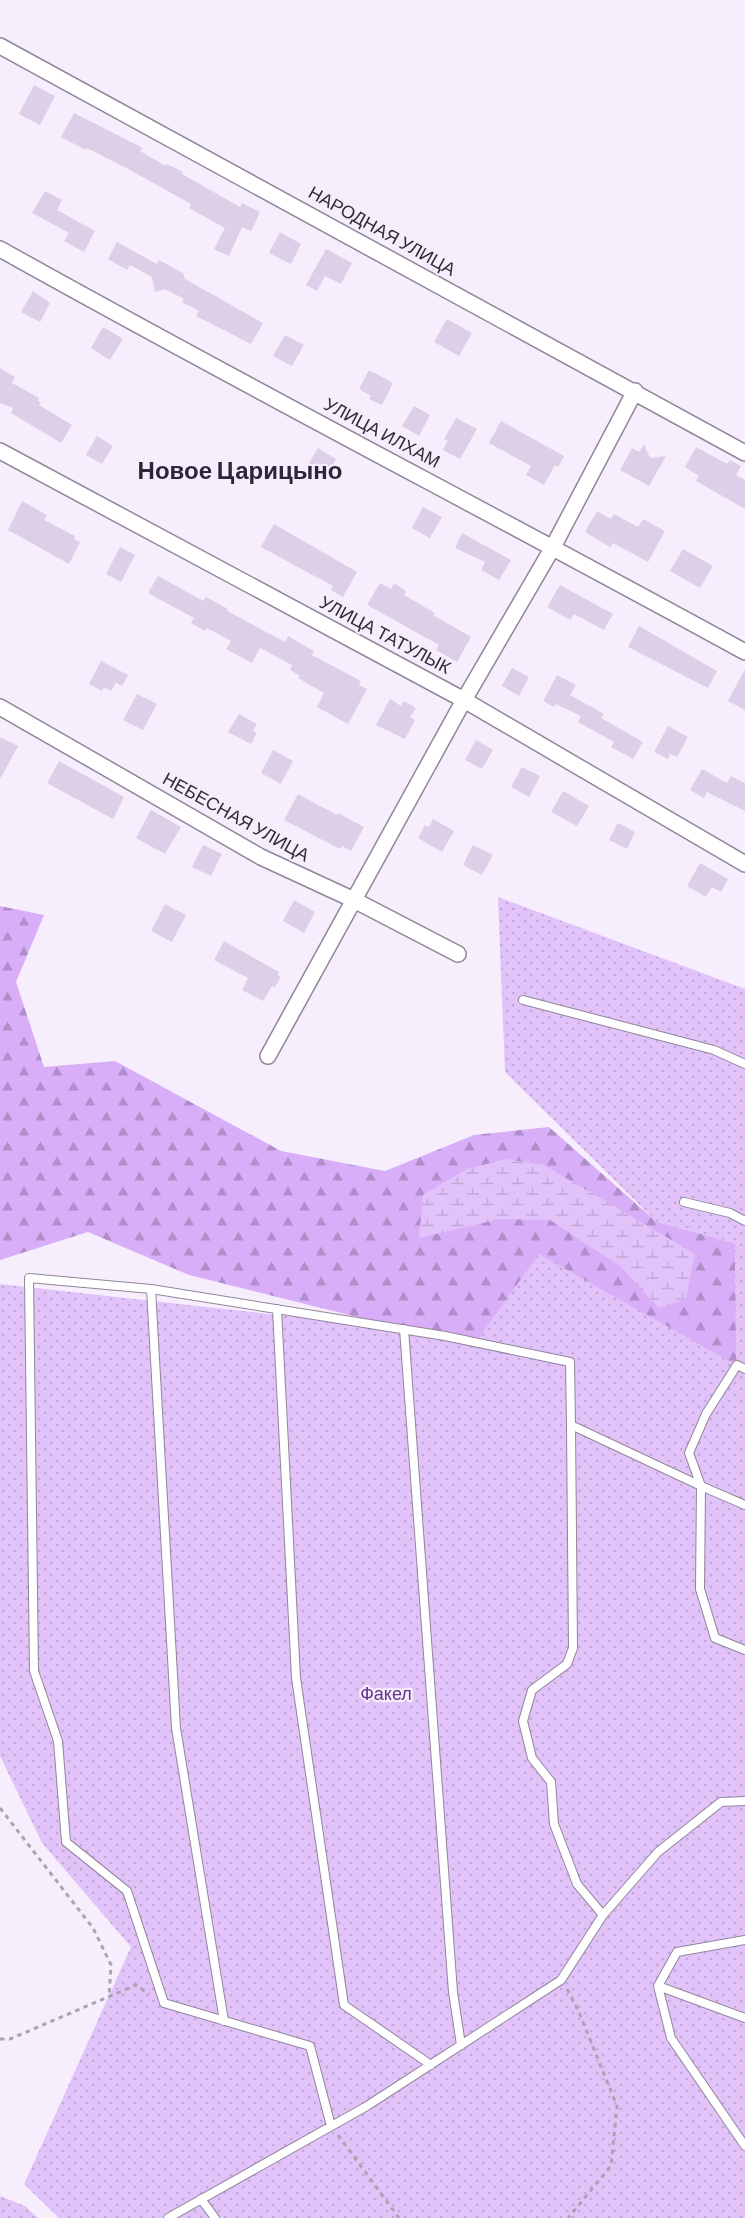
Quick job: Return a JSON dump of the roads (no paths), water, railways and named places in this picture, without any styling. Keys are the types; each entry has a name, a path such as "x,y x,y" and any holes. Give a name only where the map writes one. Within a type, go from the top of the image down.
{"street":[{"name":"НАРОДНАЯ УЛИЦА","path":"0,46 745,453"},
{"name":"УЛИЦА ИЛХАМ","path":"0,249 118,315 553,546 745,651"},
{"path":"268,1056 553,546 635,391"},
{"name":"УЛИЦА ТАТУЛЫК","path":"0,451 465,700 745,864"},
{"name":"НЕБЕСНАЯ УЛИЦА","path":"0,707 261,857 354,900 458,954"}],"lane":[{"path":"523,1000 714,1050 745,1064"},
{"path":"684,1202 730,1213 745,1221"},
{"path":"332,2126 310,2046 164,2003 127,1891 66,1842 58,1741 34,1671 29,1278 151,1289 404,1329 570,1362 573,1647 567,1664 532,1690 523,1721 532,1758 550,1782 554,1824 578,1884 603,1915"},
{"path":"151,1289 176,1728 224,2020"},
{"path":"277,1309 296,1678 344,2005 431,2065"},
{"path":"404,1329 453,1992 461,2045"},
{"path":"745,1369 737,1365 706,1414 689,1453 701,1486 700,1589 715,1638 745,1650"},
{"path":"571,1425 745,1505"},
{"path":"168,2218 367,2106 561,1980 603,1915 658,1852 722,1802 745,1801"},
{"path":"745,1940 677,1952 658,1986 671,2038 745,2146"},
{"path":"658,1986 745,2018"},
{"path":"201,2199 215,2218"}],"district":[{"name":"Новое Царицыно","path":"240,471"}],"park label":[{"name":"Факел","path":"386,1694"}]}
